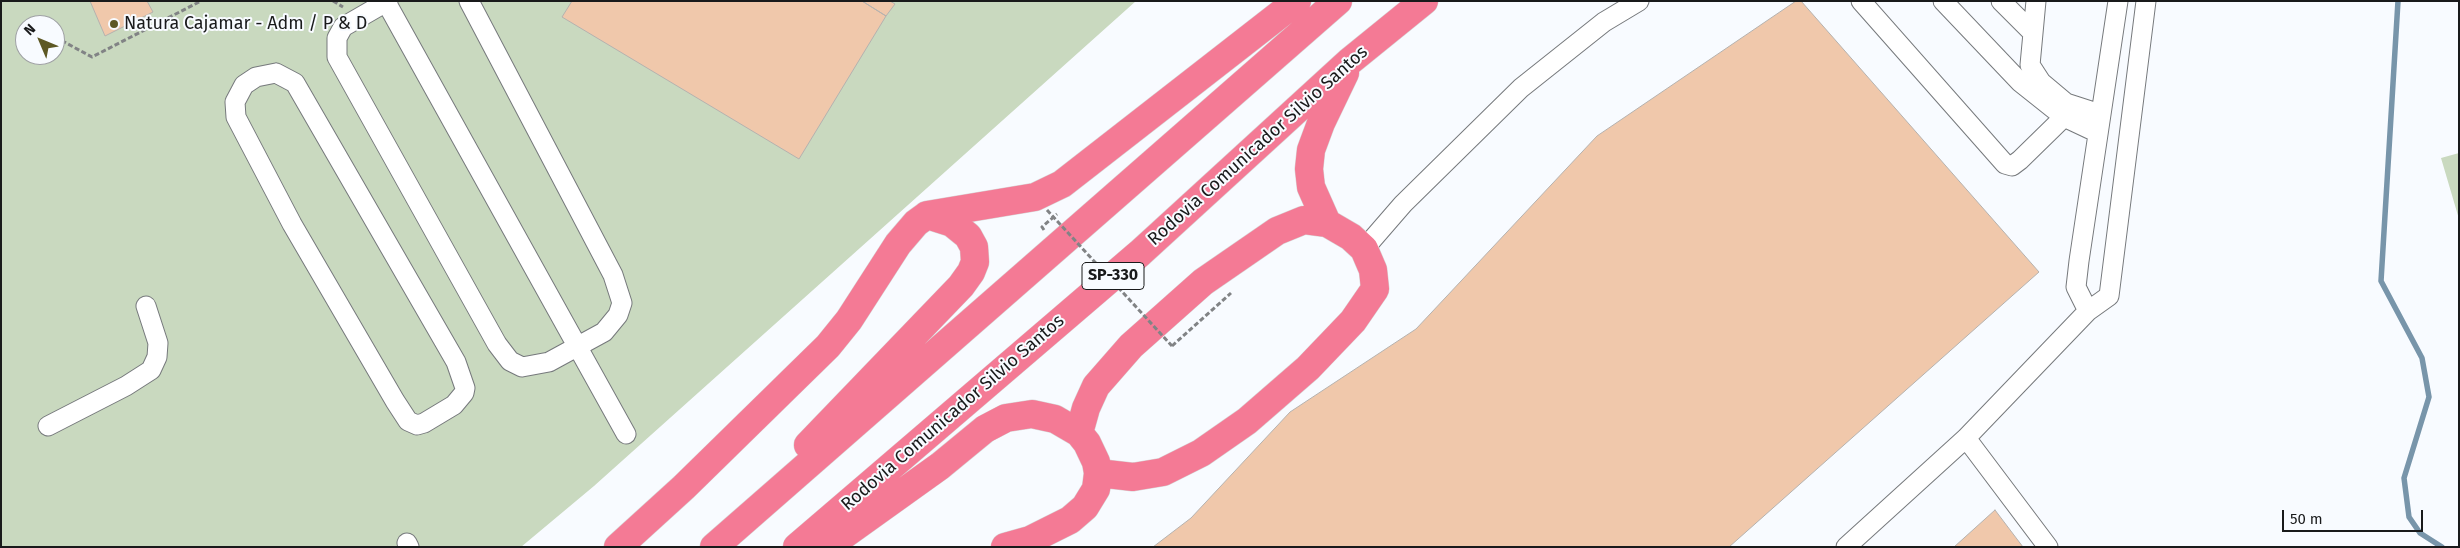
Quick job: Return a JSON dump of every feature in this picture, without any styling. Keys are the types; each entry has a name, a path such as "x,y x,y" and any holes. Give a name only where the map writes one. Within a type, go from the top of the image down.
{"highway":[{"path":"618,547 684,487 828,346 853,313 906,232 927,215 1035,197 1062,184 1297,1"},
{"path":"714,547 1338,1"},
{"name":"Rodovia Comunicador Silvio Santos","path":"797,547 1140,252 1350,61 1424,1"},
{"path":"1327,223 1311,188 1309,169 1311,150 1321,123 1350,61"},
{"path":"755,511 824,428 961,286 972,272 975,262 974,246 968,236 952,223 927,215"},
{"path":"1079,433 1086,408 1096,386 1131,346 1203,282 1277,231 1304,220 1327,223 1351,237 1364,250 1373,270 1375,290 1353,321 1308,368 1247,420 1201,452 1163,472 1133,477 1098,473"},
{"path":"827,547 940,466 985,430 1006,418 1032,414 1055,419 1079,433 1092,452 1098,473 1096,489 1085,507 1070,520 1030,540 1005,547"}],"lane":[{"path":"469,1 614,275 621,294 622,303 618,315 604,332 577,345 549,362 522,367 510,360 497,344 337,57 337,38 343,27 387,2 577,345 626,434"},
{"path":"1364,250 1403,204 1521,88 1604,22 1638,1"},
{"path":"1861,1 2006,164 2012,166 2020,160 2064,117"},
{"path":"1943,1 2020,82 2064,117 2099,124"},
{"path":"2001,1 2033,33"},
{"path":"2036,1 2030,65 2041,82 2066,103 2099,124"},
{"path":"2088,311 2076,287 2118,1"},
{"path":"1846,547 1966,438 2088,311 2108,296 2146,1"},
{"path":"276,73 295,83 456,362 465,388 464,393 454,405 424,423 418,425 408,421 292,224 236,117 235,102 244,85 256,77 276,73"},
{"path":"48,426 126,386 151,370 157,356 158,343 146,306"},
{"path":"1966,438 2048,547"}],"path":[{"path":"65,42 92,56 201,1"},
{"path":"333,1 346,8"},
{"path":"1047,210 1172,346"}],"green space":[{"path":"1,1 1136,1 594,486 521,547 1,547"},
{"path":"2459,153 2459,219 2441,158"}],"building":[{"name":"Natura Cajamar - Adm / P & D","path":"90,1 147,1 153,12 105,36"},
{"path":"572,1 862,1 886,16 799,159 562,17"},
{"path":"862,1 890,1 895,4 886,16"},
{"path":"1796,1 1801,1 2039,272 1729,547 1153,547 1191,518 1290,412 1416,329 1597,136"},
{"path":"1995,510 2023,547 1954,547"}],"waterway":[{"path":"2398,1 2381,281 2422,358 2429,397 2404,478 2409,517 2420,533 2442,547"}],"place":[{"name":"Natura Cajamar - Adm / P & D","path":"114,24"}]}
